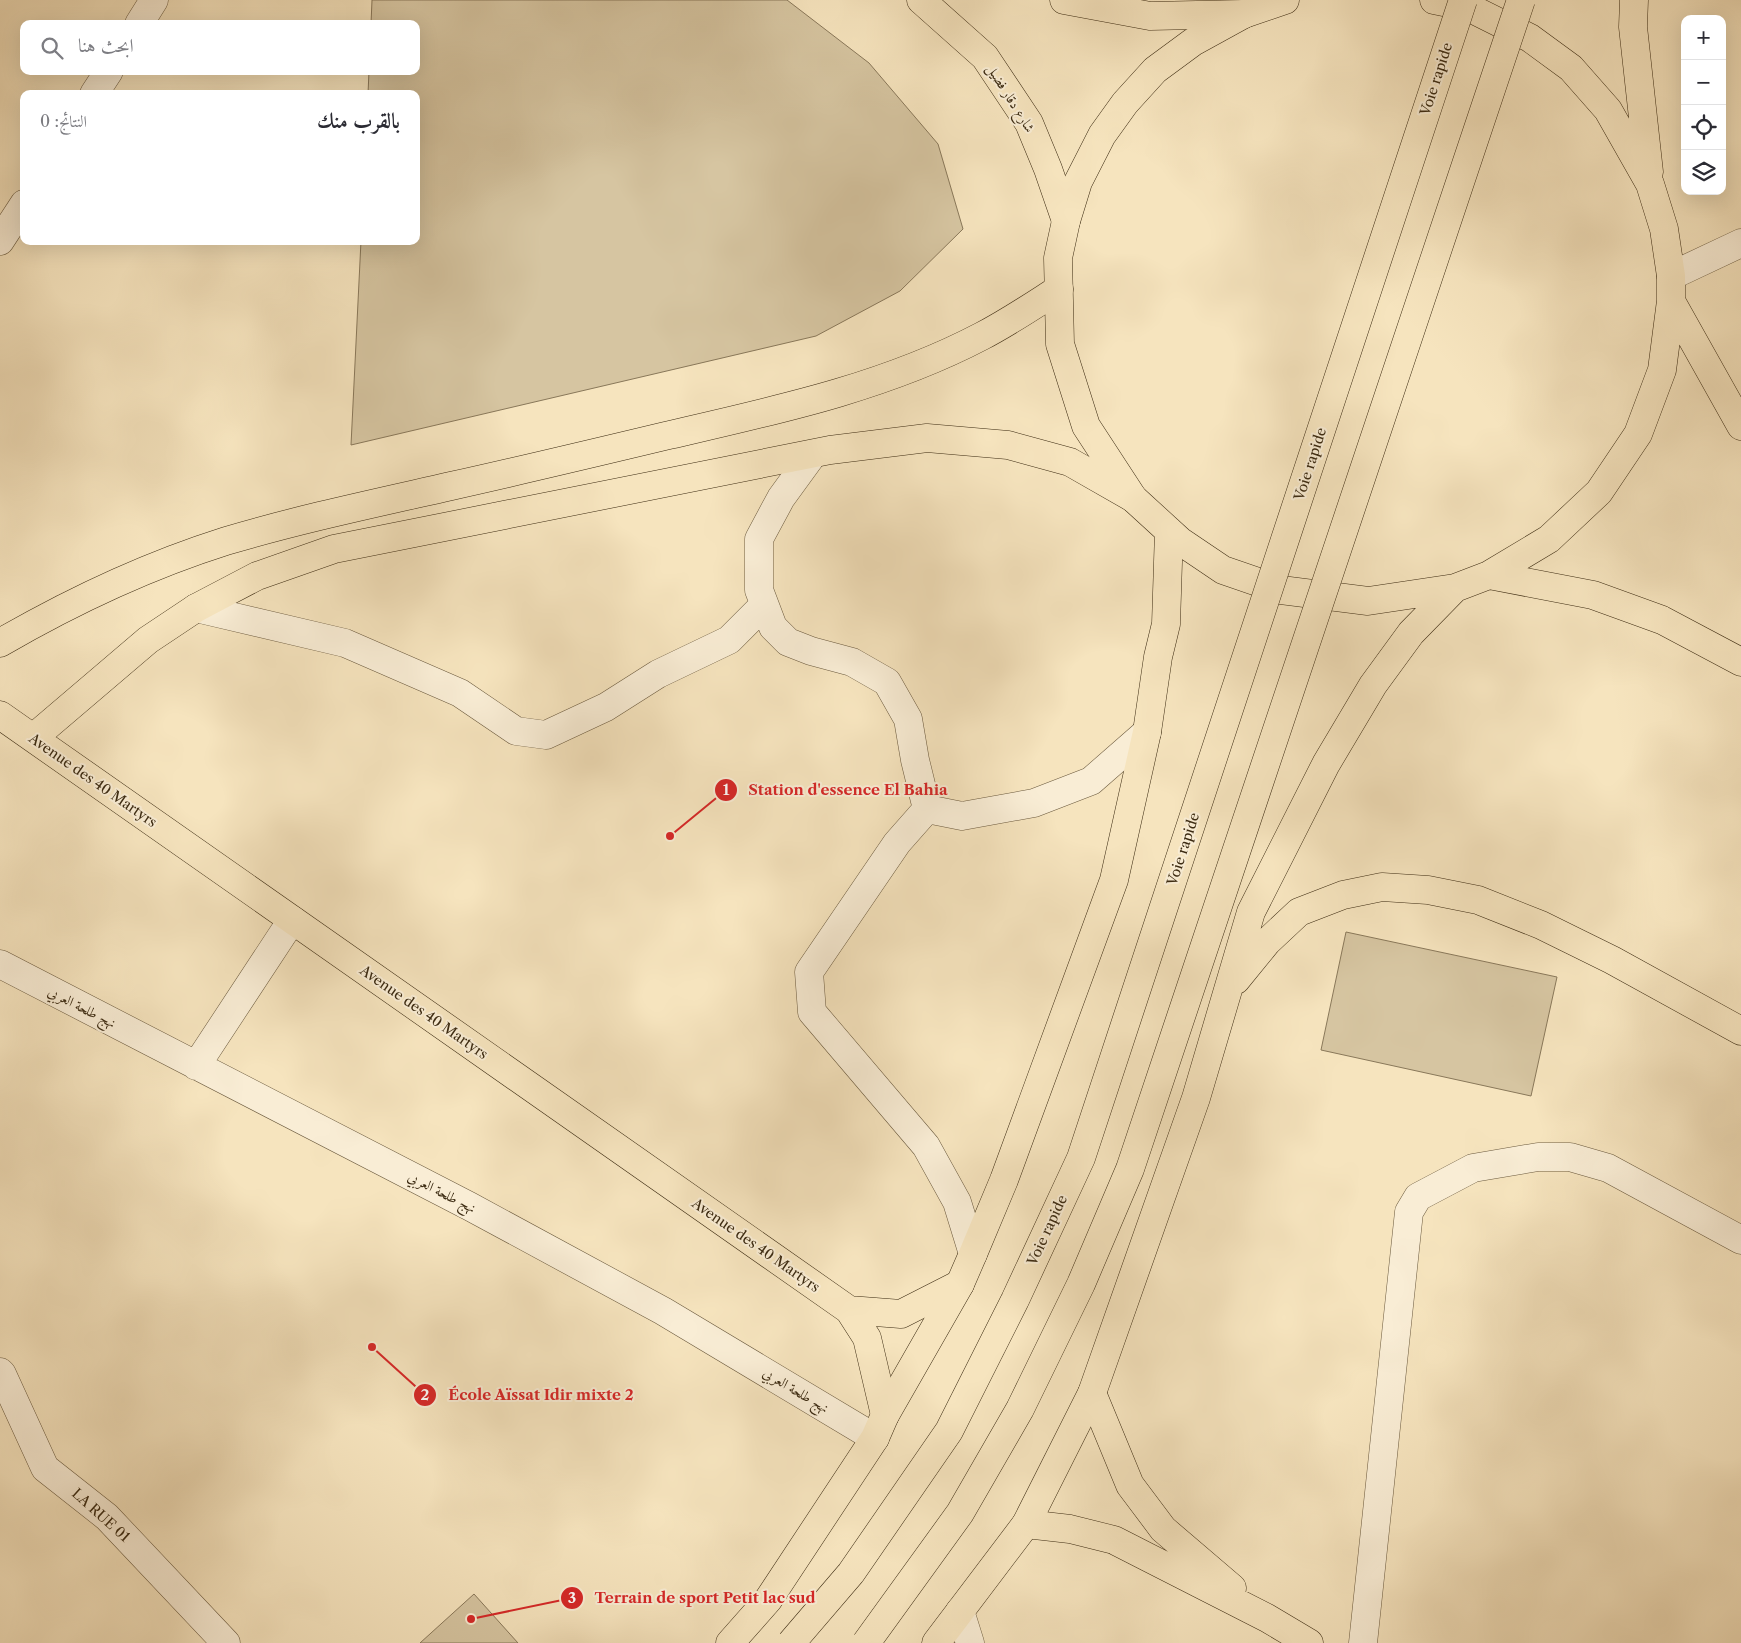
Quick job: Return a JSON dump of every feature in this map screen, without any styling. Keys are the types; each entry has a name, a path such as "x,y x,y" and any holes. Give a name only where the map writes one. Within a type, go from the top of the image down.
{"main road":[{"name":"شارع دقار فضيل","path":"921,0 985,57 1029,123 1048,169 1066,221"},
{"path":"1064,0 1150,16 1244,14"},
{"path":"1133,498 1086,426 1060,344 1058,258 1066,221 1078,182 1102,135 1125,103 1155,70 1193,42 1244,14 1284,0"},
{"path":"1434,0 1468,7 1515,30 1530,38 1571,68 1608,110 1650,184"},
{"name":"Voie rapide","path":"791,1643 851,1573 949,1431 1015,1300 1081,1158 1463,0"},
{"path":"866,1643 960,1513 1020,1409 1081,1284 1130,1169 1522,0"},
{"path":"33,738 148,640 196,608 257,576 334,550 830,450 927,438 1008,445 1070,462 1133,498 1180,541 1223,570 1281,590 1368,602 1455,588 1489,574 1549,540 1600,492 1638,434 1662,370 1671,289 1664,229 1650,184 1633,27 1634,0"},
{"path":"0,643 29,626 135,575 224,542 317,516 778,410 851,390 907,370 982,336 1059,289"},
{"path":"1671,289 1741,426"},
{"path":"532,468 540,509"},
{"path":"730,1643 768,1600 880,1427 960,1284 1008,1170 1114,880 1147,732 1158,657 1166,624 1169,531"},
{"path":"1489,574 1602,598 1662,620 1741,662"},
{"path":"936,1643 1026,1524 1092,1393 1196,1098 1251,912 1326,764 1372,685 1411,633 1455,588"},
{"name":"Avenue des 40 Martyrs","path":"0,715 849,1310"},
{"path":"1228,989 1267,942 1299,912 1343,895 1382,887 1428,890 1478,900 1541,925 1612,960 1741,1030"},
{"path":"849,1310 901,1314 960,1284"},
{"path":"849,1310 867,1338 880,1427"},
{"path":"1092,1393 1130,1486 1163,1529 1267,1618"},
{"path":"1026,1524 1070,1529 1114,1540 1267,1618 1309,1643"}],"street":[{"path":"142,20 154,0"},
{"path":"97,90 106,75"},
{"path":"0,241 20,210"},
{"path":"1671,289 1741,243"},
{"path":"813,454 781,498 759,540 759,590 773,627 788,642 811,651 852,662 888,682 908,719 914,760 927,809"},
{"path":"196,608 345,643 460,693 516,730 546,735 606,707 658,674 729,640 764,605"},
{"path":"927,809 962,816 1034,803 1091,781 1147,732"},
{"path":"927,809 897,843 809,972 812,1012 926,1146 957,1202 973,1254"},
{"path":"196,1066 292,920"},
{"name":"نهج طلحة العربي","path":"0,964 469,1206 880,1427"},
{"path":"1364,1643 1409,1212 1418,1197 1473,1168 1538,1156 1570,1157 1608,1168 1741,1240"},
{"name":"LA RUE 01","path":"1,1375 45,1468 108,1517 226,1643"},
{"path":"960,1611 970,1643"}],"shaded area":[{"path":"372,0 787,0 869,63 938,144 963,229 900,291 816,336 351,445 361,245 420,245 420,90 368,90 369,75 420,75 420,20 371,20"},
{"path":"1346,932 1557,977 1531,1096 1321,1050"},
{"path":"474,1594 518,1643 420,1643"}],"place":[{"name":"Station d'essence El Bahia","path":"670,836"},
{"name":"École Aïssat Idir mixte 2","path":"372,1347"},
{"name":"Terrain de sport Petit lac sud","path":"471,1619"}]}
